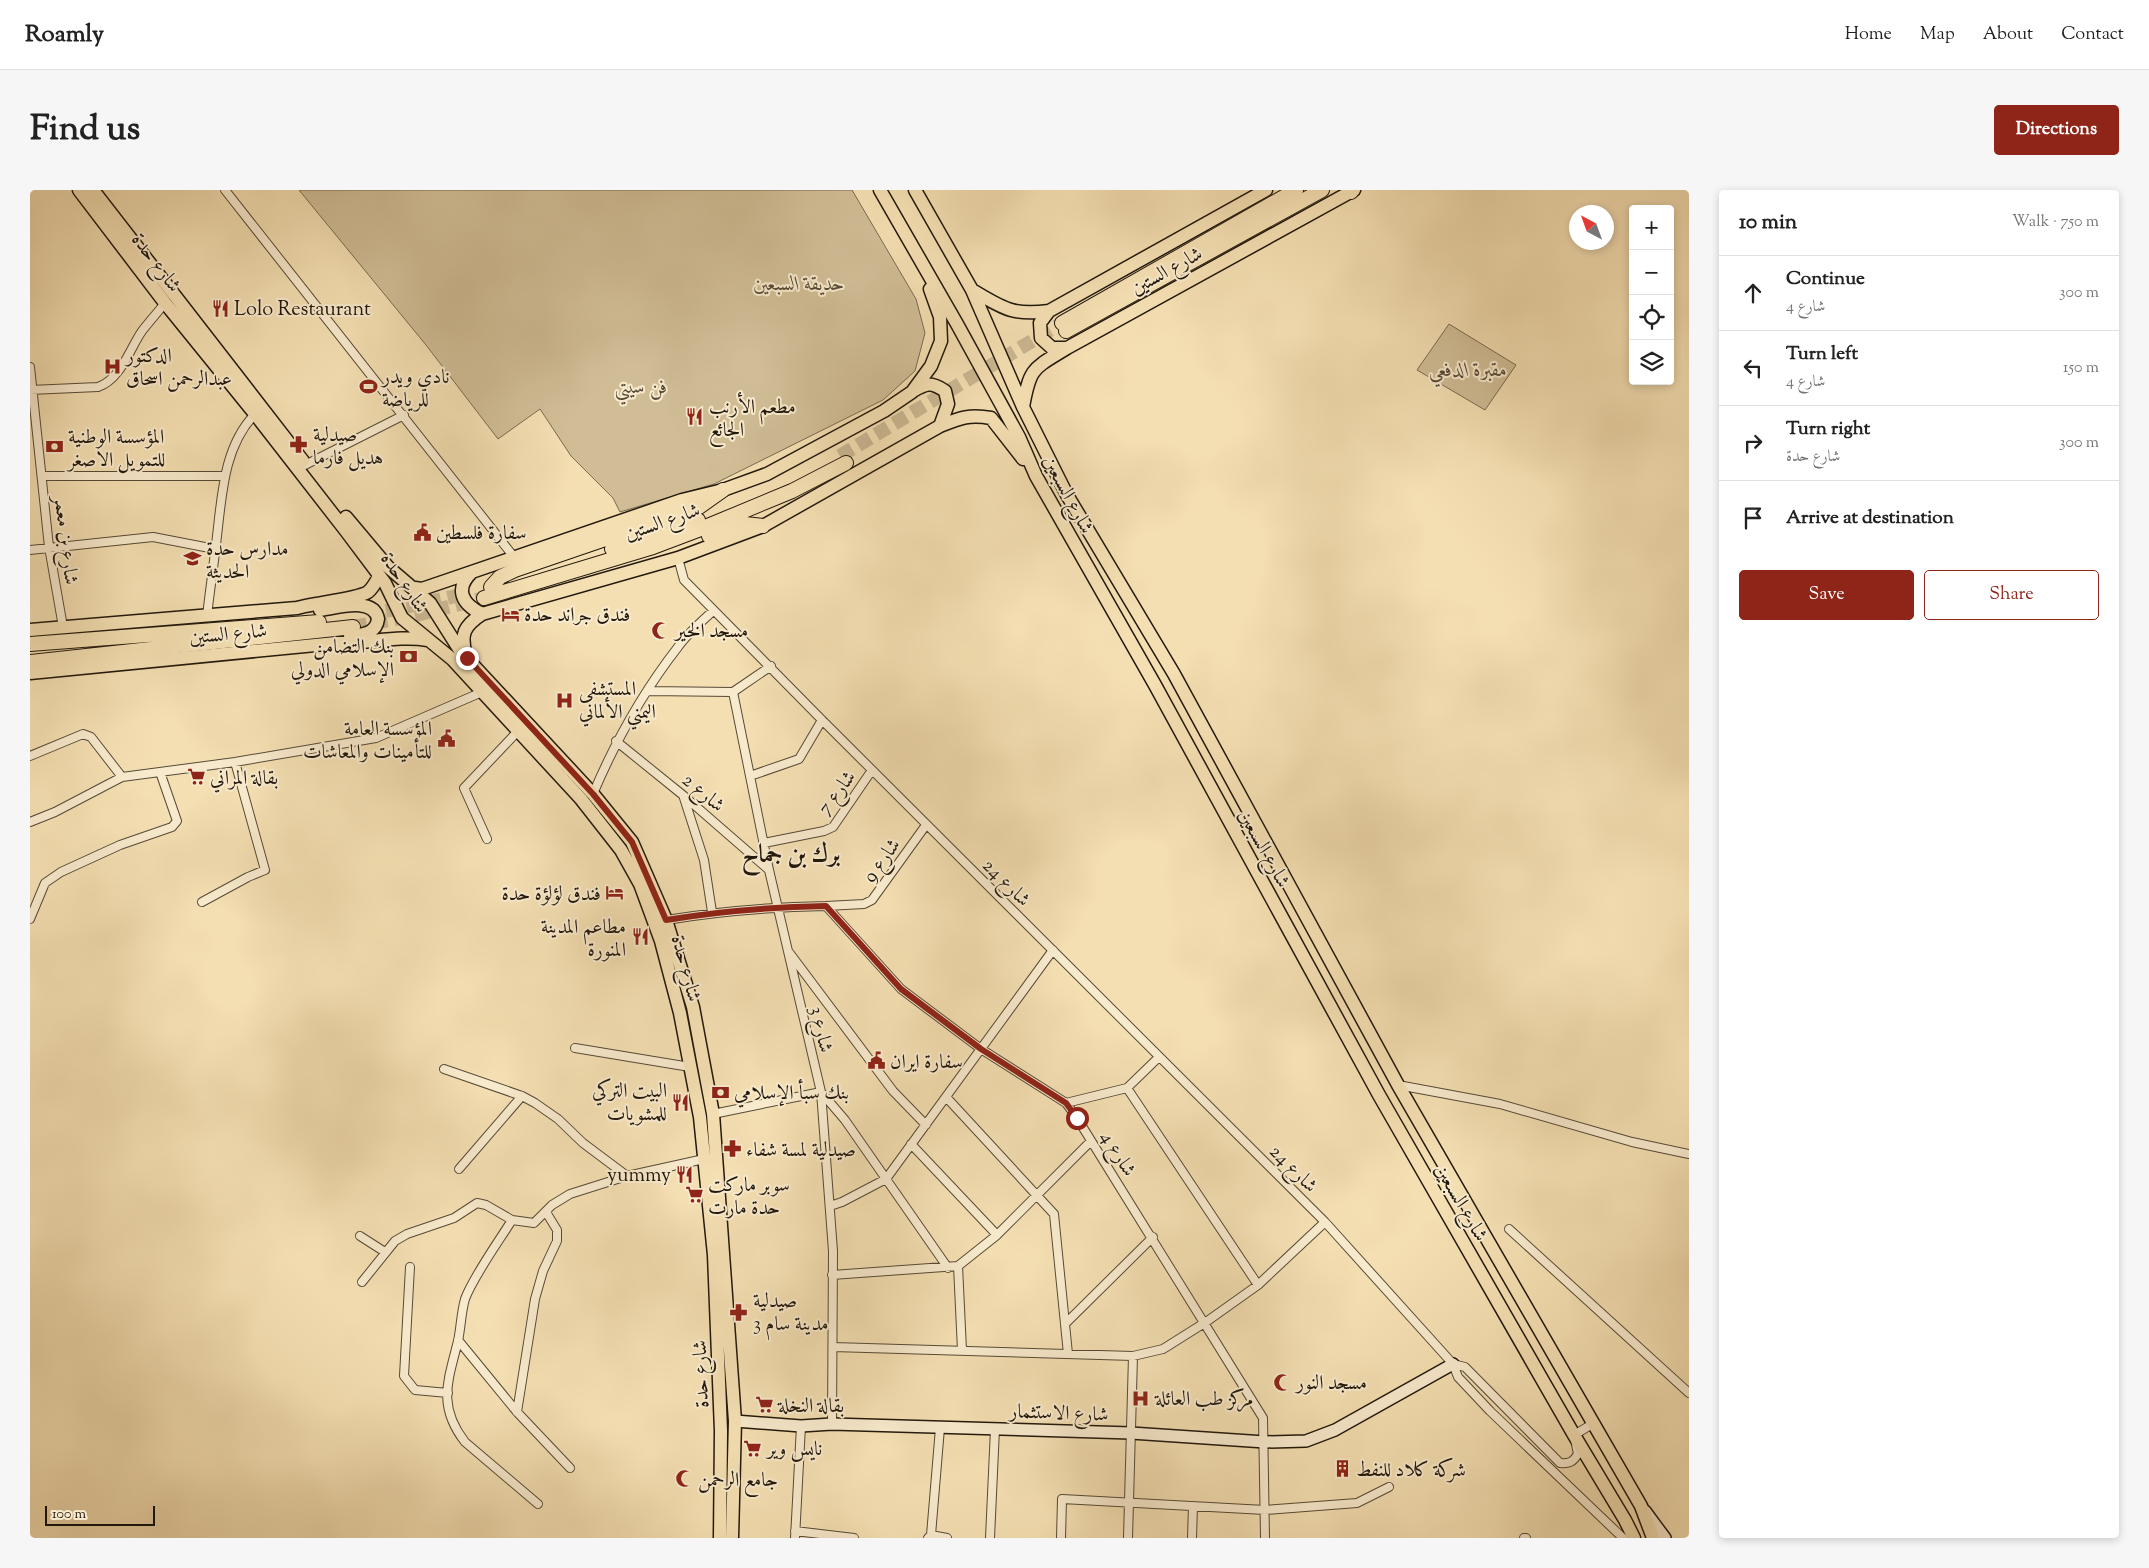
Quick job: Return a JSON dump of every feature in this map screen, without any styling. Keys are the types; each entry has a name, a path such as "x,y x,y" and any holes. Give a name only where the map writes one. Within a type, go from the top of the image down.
{"highway":[{"name":"شارع الستين","path":"1296,190 1064,327 1322,190"},
{"name":"شارع الستين","path":"488,592 649,538 735,506 843,459"},
{"path":"723,490 699,507 500,576 488,592 518,596 734,527 745,524 763,526"},
{"name":"شارع الستين","path":"30,644 353,623 30,662"},
{"path":"57,659 107,664"}],"main road":[{"name":"شارع حدة","path":"79,190 165,304 255,414 379,576 402,618 452,659 610,825 632,842 666,920 693,1007 713,1114 735,1422 732,1538"},
{"name":"شارع حدة","path":"93,190 353,526 388,567 430,602 450,636 467,658 593,794 640,884 655,920 680,1013 700,1117 714,1255 721,1430 720,1538"},
{"name":"شارع السبعين","path":"880,190 1019,437 1036,476 1154,685 1379,1094 1574,1435 1626,1520 1634,1538"},
{"name":"شارع السبعين","path":"915,190 972,290 1023,407 1067,495 1174,674 1398,1084 1641,1506 1653,1538"},
{"name":"شارع الستين","path":"972,290 1010,311 1029,314 1049,311 1266,190"},
{"name":"شارع الستين","path":"1023,407 1028,382 1032,373 1039,365 1352,191"},
{"path":"912,392 931,366 941,341 940,317 919,258"},
{"path":"1049,311 1040,322 1041,338 1052,348 1067,348"},
{"path":"415,588 422,589 682,500 723,490 767,474 789,464 884,411 924,385 934,384 945,391 948,404 940,426"},
{"path":"467,658 463,644 463,633 470,622 482,614 678,558 763,526 940,426 962,417 975,415 991,418 1036,476"},
{"path":"472,572 462,586 462,595 466,604 482,614"},
{"name":"شارع الستين","path":"30,630 297,608 312,603 362,595 374,586 379,576"},
{"path":"297,608 314,611 360,605 375,611 378,619 375,629 336,643"},
{"name":"شارع الستين","path":"30,673 336,643 414,638 430,641"},
{"path":"1134,650 1141,653 1148,652 1153,646 1154,639"},
{"path":"1154,685 1155,678 1160,673 1167,671 1174,674"}],"street":[{"path":"225,190 514,557"},
{"path":"31,390 98,387 107,384 142,331 165,304"},
{"name":"شارع بن معمر","path":"30,367 49,547 63,627"},
{"path":"207,616 224,476 234,447 247,422 255,414"},
{"path":"305,465 404,415"},
{"path":"43,476 224,476"},
{"path":"30,550 153,537 215,548"},
{"name":"شارع 24","path":"678,558 684,580 713,611 771,666 822,720 1325,1222 1453,1364"},
{"path":"593,794 616,741 678,645 713,611"},
{"path":"648,691 733,692 771,666"},
{"path":"30,822 54,812 122,777 234,762 376,738 482,692"},
{"name":"شارع 3","path":"733,692 769,870 820,1092 833,1251 832,1424"},
{"path":"750,776 799,759 822,720"},
{"path":"487,839 464,788 519,730"},
{"path":"30,756 83,734 91,737 122,777"},
{"name":"شارع 2","path":"616,741 684,796 769,870"},
{"path":"202,902 265,870 234,762"},
{"name":"شارع 7","path":"764,843 824,831 832,827 872,770"},
{"path":"30,919 45,883 61,872 120,845 175,824 177,821 160,772"},
{"path":"684,796 704,860 712,912"},
{"name":"شارع 9","path":"826,906 864,904 872,900 926,824"},
{"path":"666,920 712,912 777,906 826,906"},
{"name":"شارع 4","path":"826,906 901,989 981,1049 1066,1103 1153,1237 1263,1418 1265,1442 1265,1538"},
{"path":"786,948 893,1091 926,1125"},
{"path":"830,1206 842,1202 886,1179 947,1098 1052,950"},
{"path":"575,1048 690,1067"},
{"path":"1066,1103 1127,1088 1159,1057"},
{"path":"444,1069 522,1096 558,1119 584,1143 628,1176"},
{"path":"1398,1084 1500,1104 1632,1142 1689,1154"},
{"path":"1127,1088 1258,1285"},
{"path":"713,1114 820,1092 845,1120 948,1268"},
{"path":"459,1169 522,1096"},
{"path":"947,1098 1038,1194 1054,1214 1068,1354"},
{"path":"832,1275 948,1268 965,1263 1091,1141"},
{"path":"911,1144 997,1234"},
{"path":"362,1282 395,1241 407,1234 454,1218 476,1203 486,1205 512,1220 534,1222 552,1205 570,1194 628,1176 704,1159"},
{"path":"518,1412 535,1299 543,1271 557,1240 557,1230 546,1212"},
{"path":"512,1220 466,1299 448,1378 447,1408 455,1430 465,1442 538,1504"},
{"path":"833,1347 1133,1356 1163,1348 1206,1322 1258,1285 1325,1222"},
{"path":"1509,1229 1689,1393"},
{"path":"360,1236 385,1252"},
{"path":"1065,1324 1153,1237"},
{"path":"958,1266 962,1350"},
{"path":"410,1267 404,1376 415,1390 448,1393"},
{"path":"458,1340 518,1412 570,1468"},
{"path":"1128,1538 1133,1356"},
{"path":"1453,1364 1465,1367 1560,1463 1567,1464 1574,1461 1578,1454 1574,1435 1594,1423"},
{"path":"1453,1364 1458,1377 1490,1411 1623,1538"},
{"name":"شارع الاستثمار","path":"735,1422 801,1426 832,1424 1130,1433 1265,1442 1306,1441 1335,1430 1453,1364"},
{"path":"1490,1411 1501,1403"},
{"path":"801,1426 795,1534 854,1538"},
{"path":"940,1428 930,1536 947,1538"},
{"path":"990,1538 995,1429"},
{"path":"1061,1538 1062,1499 1265,1510 1356,1503 1389,1486"},
{"path":"1192,1538 1193,1506"},
{"path":"1641,1506 1665,1538"}],"green space":[{"path":"299,190 852,190 916,299 925,333 915,371 883,400 714,484 620,512 613,498 571,456 540,409 498,439 426,345"},
{"name":"مقبرة الدفعي","path":"1449,324 1516,365 1485,410 1417,370"}],"tunnel":[{"path":"840,456 1062,323"},
{"path":"386,611 456,596"},
{"path":"353,627 416,615 484,598"}],"place":[{"name":"Lolo Restaurant","path":"220,308"},
{"name":"الدكتور عبدالرحمن اسحاق","path":"112,366"},
{"name":"نادي ويدر للرياضة","path":"368,387"},
{"name":"مطعم الأرنب الجائع","path":"695,417"},
{"name":"صيدلية هديل فارما","path":"299,445"},
{"name":"المؤسسة الوطنية للتمويل الاصغر","path":"54,447"},
{"name":"سفارة فلسطين","path":"422,532"},
{"name":"مدارس حدة الحديثة","path":"192,559"},
{"name":"فندق جراند حدة","path":"510,614"},
{"name":"مسجد الخير","path":"661,630"},
{"name":"بنك التضامن الإسلامي الدولي","path":"408,657"},
{"name":"المستشفى اليمني الألماني","path":"565,700"},
{"name":"المؤسسة العامة للتأمينات والمعاشات","path":"446,739"},
{"name":"بقالة المراني","path":"196,777"},
{"name":"فندق لؤلؤة حدة","path":"615,893"},
{"name":"مطاعم المدينة المنورة","path":"640,937"},
{"name":"سفارة ايران","path":"876,1061"},
{"name":"بنك سبأ الإسلامي","path":"720,1092"},
{"name":"البيت التركي للمشويات","path":"681,1102"},
{"name":"صيدلية لمسة شفاء","path":"732,1149"},
{"name":"yummy","path":"685,1174"},
{"name":"سوبر ماركت حدة مارت","path":"694,1195"},
{"name":"صيدلية مدينة سام 3","path":"739,1312"},
{"name":"مسجد النور","path":"1282,1382"},
{"name":"مركز طب العائلة","path":"1141,1398"},
{"name":"بقالة النخلة","path":"764,1405"},
{"name":"نايس وير","path":"753,1448"},
{"name":"شركة كلاد للنفط","path":"1342,1469"},
{"name":"جامع الرحمن","path":"684,1479"}],"district":[{"name":"برك بن جماح","path":"791,853"}],"route":[{"path":"467,658 593,794 632,842 657,895 666,920 712,912 777,906 826,906 901,989 981,1049 1066,1103 1077,1118"}],"park label":[{"name":"حديقة السبعين","path":"799,283"},
{"name":"فن سيتي","path":"641,386"}]}
